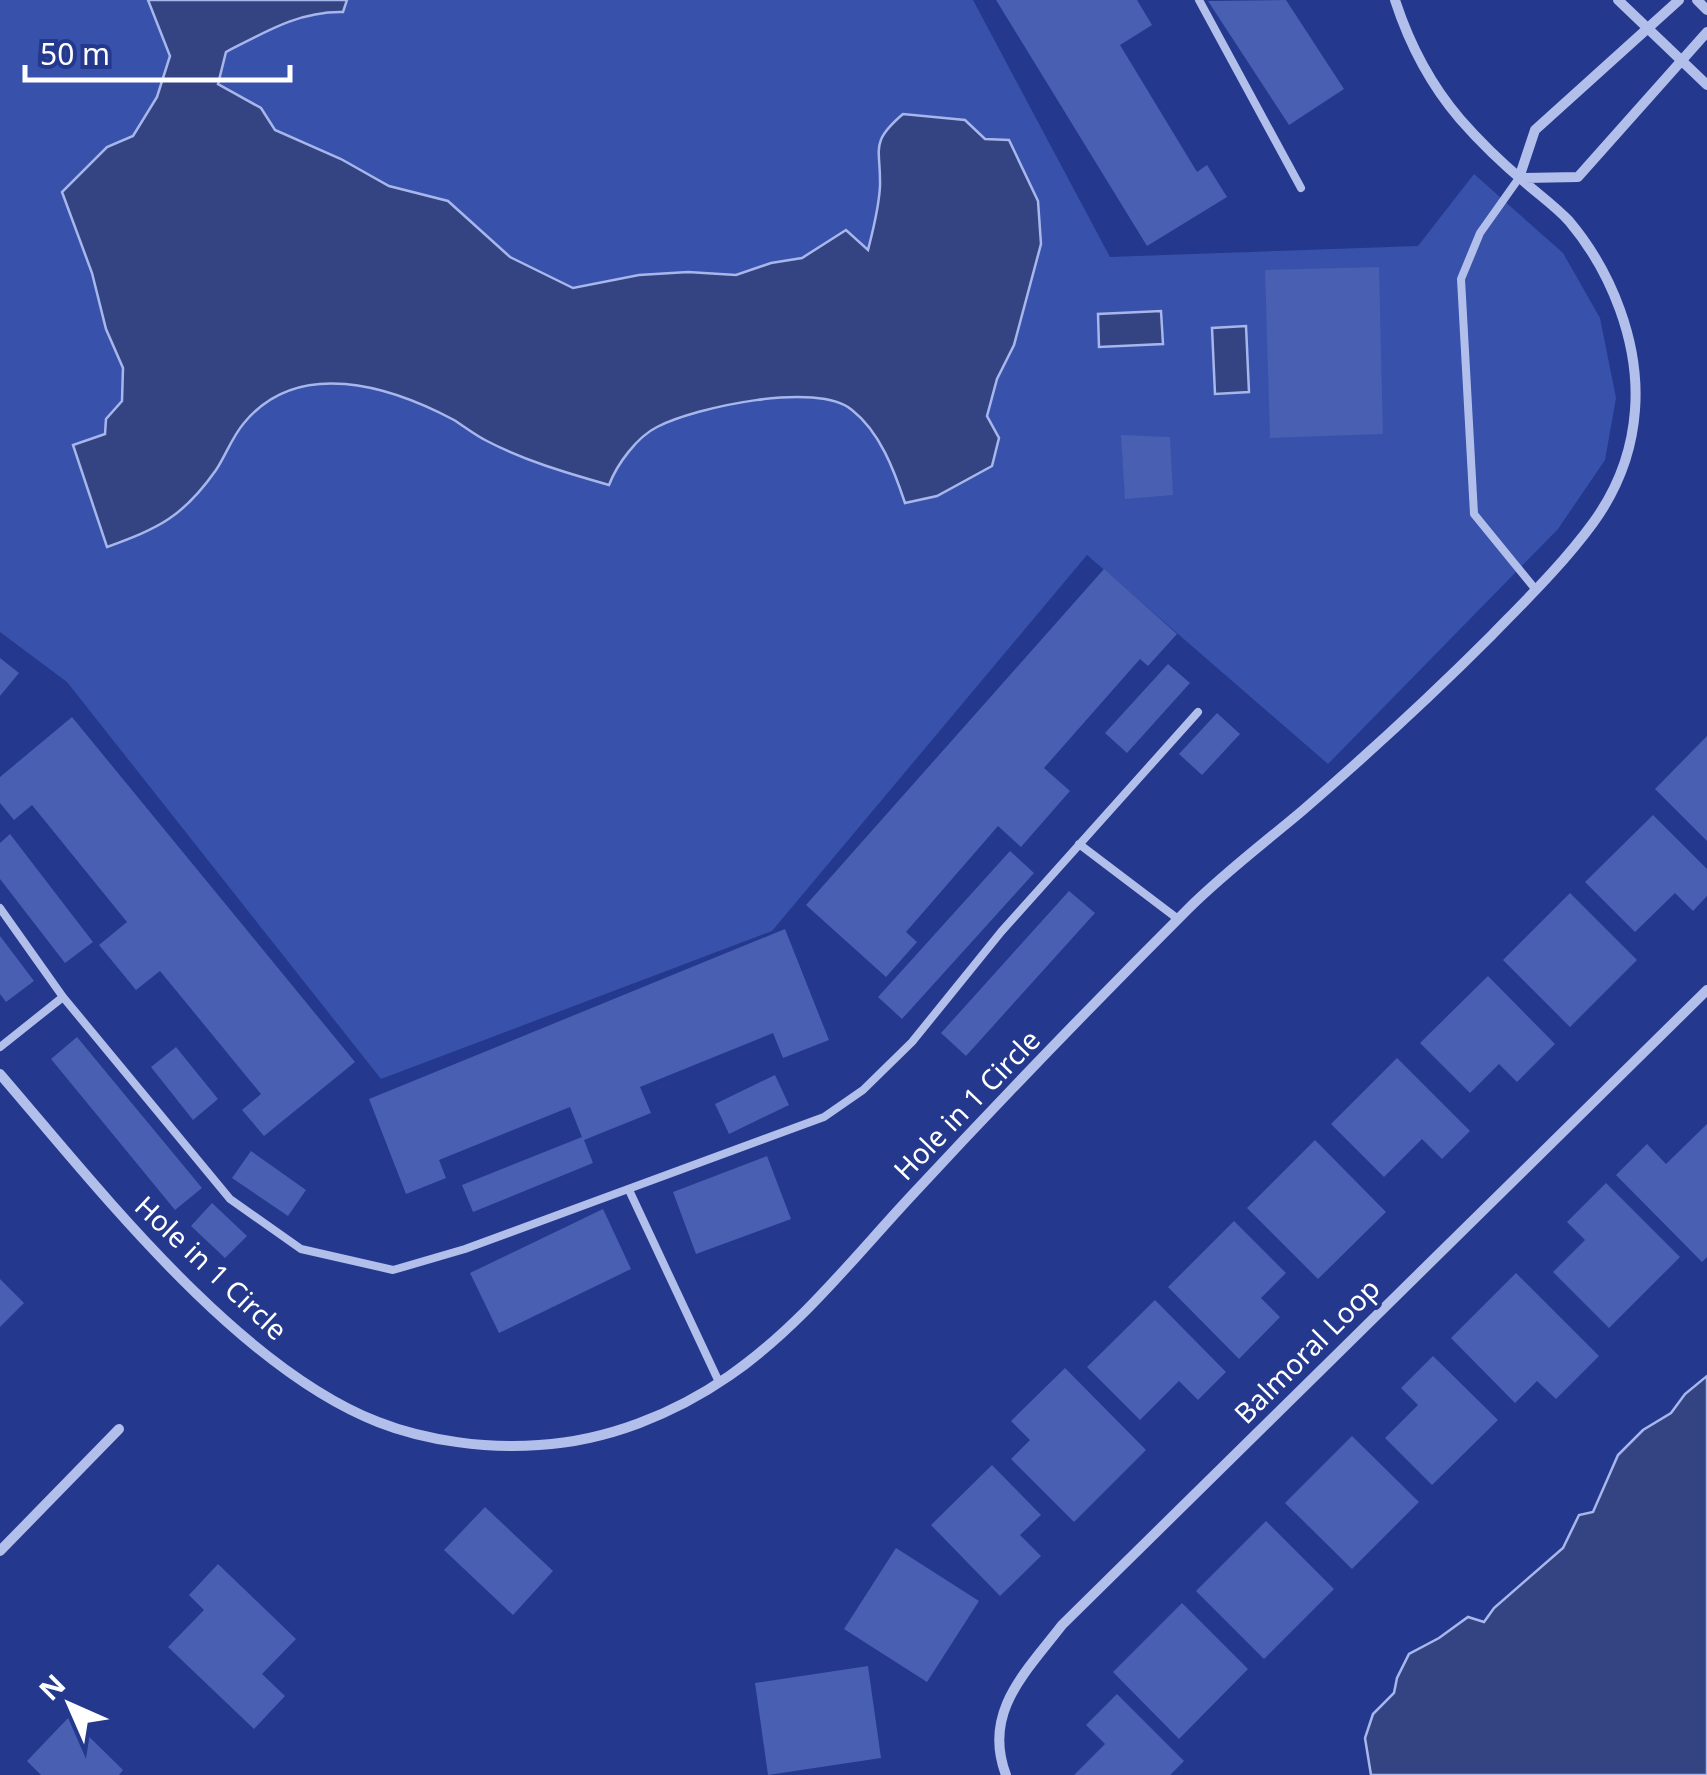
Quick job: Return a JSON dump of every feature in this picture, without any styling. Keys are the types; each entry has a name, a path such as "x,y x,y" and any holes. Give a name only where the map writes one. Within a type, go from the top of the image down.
{"street":[{"name":"Hole in 1 Circle","path":"0,1074 108,1200 217,1310 308,1386 381,1424 418,1435 500,1446 539,1446 624,1429 719,1382 786,1330 980,1122 1178,920 1426,702 1536,590 1590,528 1612,494 1628,454 1635,412 1635,372 1627,331 1612,290 1592,253 1566,218 1462,122 1437,91 1418,57 1395,0"},
{"path":"1618,0 1707,84"},
{"path":"1679,0 1535,130 1519,178 1578,177 1707,32"},
{"path":"1697,0 1707,10"},
{"name":"Balmoral Loop","path":"1006,1775 998,1753 1006,1700 1062,1625 1707,990"},
{"path":"0,1551 119,1429"}],"lane":[{"path":"1199,0 1301,188"},
{"path":"1519,178 1480,233 1461,279 1474,514 1536,590"},
{"path":"0,908 63,997 230,1198 301,1249 394,1270 465,1249 824,1117 863,1090 912,1042 1001,932 1198,712"},
{"path":"1079,844 1178,920"},
{"path":"0,1047 63,997"},
{"path":"629,1190 719,1382"}],"shaded area":[{"path":"0,0 973,0 1110,257 1418,246 1474,174 1563,253 1600,318 1616,398 1605,460 1558,529 1328,764 1087,555 772,931 381,1079 67,682 0,632"},
{"path":"148,0 347,0 343,12 297,19 226,52 218,84 261,108 275,130 341,159 389,186 448,201 510,257 573,288 639,275 736,275 802,258 846,230 868,250 879,194 879,147 885,132 903,114 965,120 985,139 1009,140 1038,201 1041,244 1014,345 997,379 987,416 999,438 992,466 937,496 905,503 878,440 852,410 835,402 785,397 727,405 657,427 628,452 609,485 516,455 454,420 402,397 345,384 317,384 291,390 266,403 244,423 216,470 181,510 156,527 107,547 73,445 105,434 106,419 122,401 123,368 106,329 92,273 62,192 107,147 133,136 157,97 170,56"},
{"path":"1161,311 1163,344 1099,347 1098,314"},
{"path":"1246,326 1249,392 1215,394 1212,328"},
{"path":"1707,1376 1707,1775 1371,1775 1365,1738 1373,1714 1394,1693 1409,1654 1468,1617 1484,1622 1494,1608 1563,1548 1579,1515 1593,1512 1618,1455 1643,1430 1671,1413 1685,1394"}],"building":[{"path":"996,0 1137,0 1152,25 1120,45 1197,172 1207,165 1227,197 1147,246"},
{"path":"1286,0 1344,89 1289,125 1208,1"},
{"path":"1379,267 1383,434 1270,438 1265,270"},
{"path":"1121,435 1170,437 1173,495 1125,499"},
{"path":"1104,569 1177,634 1148,666 1140,659 1044,768 1070,791 1021,847 998,826 906,932 917,942 886,977 806,905"},
{"path":"0,658 19,673 0,696"},
{"path":"1168,664 1190,683 1127,753 1105,733"},
{"path":"1217,713 1240,734 1202,775 1179,754"},
{"path":"72,717 355,1062 264,1136 242,1110 261,1094 160,971 136,990 99,945 127,922 32,805 14,820 0,803 0,777"},
{"path":"1707,736 1707,841 1655,789"},
{"path":"1653,815 1707,869 1707,896 1693,911 1675,893 1635,932 1585,882"},
{"path":"10,834 93,942 65,963 0,879 0,843"},
{"path":"1010,851 1034,873 902,1019 878,997"},
{"path":"1069,891 1095,913 966,1056 941,1033"},
{"path":"1570,893 1637,960 1570,1027 1503,960"},
{"path":"785,929 829,1040 783,1058 773,1033 640,1087 651,1113 584,1140 593,1163 473,1212 462,1185 582,1137 570,1107 439,1160 446,1178 406,1194 369,1099"},
{"path":"0,936 34,981 6,1002 0,994"},
{"path":"1488,976 1555,1044 1517,1082 1499,1064 1470,1093 1420,1043"},
{"path":"77,1037 202,1188 175,1210 51,1059"},
{"path":"176,1047 218,1099 193,1120 151,1067"},
{"path":"1397,1058 1470,1131 1442,1159 1422,1139 1384,1177 1331,1124"},
{"path":"775,1075 789,1105 729,1134 715,1104"},
{"path":"1707,1124 1707,1257 1702,1262 1616,1175 1647,1144 1666,1164"},
{"path":"1315,1140 1386,1212 1318,1279 1247,1208"},
{"path":"251,1151 306,1190 288,1216 232,1178"},
{"path":"767,1156 791,1219 696,1254 673,1192"},
{"path":"1606,1183 1680,1257 1609,1328 1553,1272 1585,1240 1567,1222"},
{"path":"212,1203 247,1236 225,1258 191,1226"},
{"path":"603,1209 631,1269 499,1333 470,1273"},
{"path":"1234,1221 1286,1273 1261,1298 1280,1317 1239,1359 1168,1287"},
{"path":"1516,1273 1599,1356 1556,1399 1537,1381 1515,1403 1451,1338"},
{"path":"0,1279 24,1303 0,1327"},
{"path":"1155,1300 1226,1372 1198,1400 1179,1381 1140,1420 1087,1367"},
{"path":"1433,1356 1498,1420 1432,1485 1385,1438 1418,1405 1401,1388"},
{"path":"1065,1368 1146,1450 1074,1522 1011,1459 1030,1440 1011,1421"},
{"path":"1352,1436 1419,1502 1352,1569 1285,1503"},
{"path":"992,1465 1041,1515 1020,1535 1041,1556 1000,1596 931,1525"},
{"path":"485,1507 553,1571 513,1615 444,1550"},
{"path":"1266,1521 1334,1589 1264,1659 1196,1591"},
{"path":"896,1548 979,1601 927,1682 844,1629"},
{"path":"218,1564 296,1639 262,1674 285,1696 254,1729 168,1647 204,1610 189,1595"},
{"path":"1182,1603 1248,1669 1179,1739 1113,1672"},
{"path":"868,1666 881,1758 768,1775 755,1683"},
{"path":"1117,1694 1184,1761 1170,1775 1074,1775 1105,1744 1086,1725"},
{"path":"69,1717 123,1770 119,1775 41,1775 27,1761"}]}
